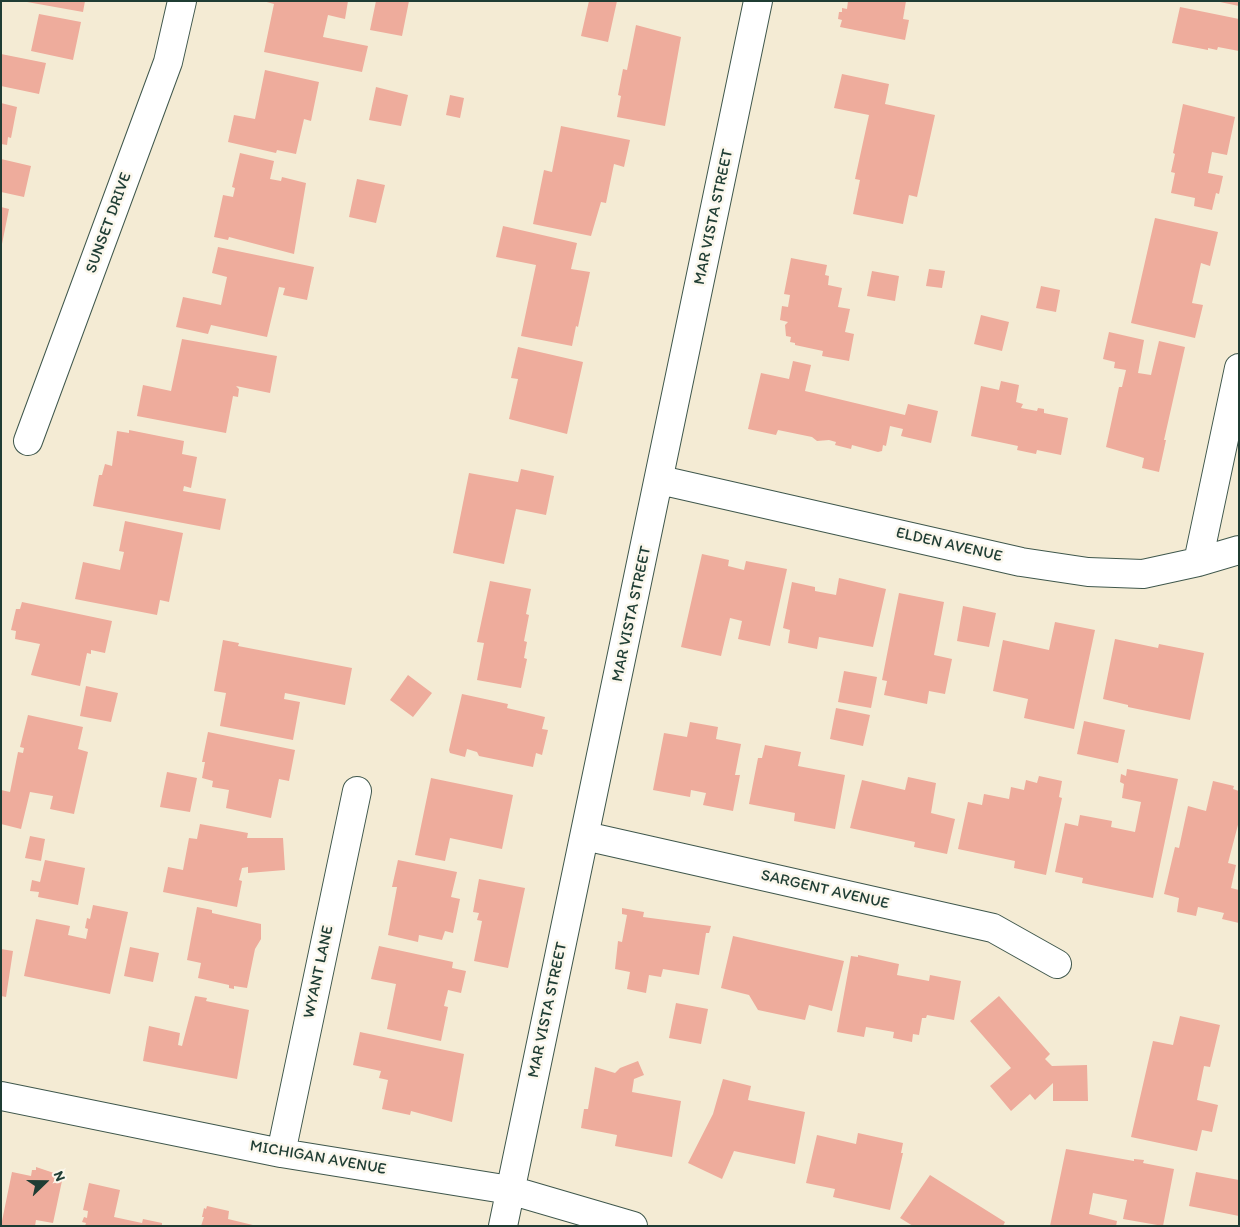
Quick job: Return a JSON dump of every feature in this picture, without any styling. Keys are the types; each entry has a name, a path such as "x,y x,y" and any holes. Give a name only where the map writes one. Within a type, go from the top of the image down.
{"street":[{"name":"SUNSET DRIVE","path":"28,441 168,62 182,1"},
{"name":"MAR VISTA STREET","path":"503,1226 660,480 758,1"},
{"path":"1198,562 1239,368"},
{"name":"ELDEN AVENUE","path":"660,480 1022,562 1088,572 1143,574 1198,562 1239,550"},
{"name":"WYANT LANE","path":"281,1153 357,790"},
{"name":"SARGENT AVENUE","path":"585,836 993,928 1057,964"},
{"name":"MICHIGAN AVENUE","path":"1,1096 281,1153 510,1190 633,1226"}],"building":[{"path":"27,1 85,1 83,12 27,2"},
{"path":"263,1 348,1 345,19 328,15 323,37 368,46 362,72 264,52 274,4"},
{"path":"376,1 409,1 402,36 370,30"},
{"path":"589,1 617,1 608,42 581,36"},
{"path":"848,1 906,1 903,19 909,20 905,40 840,27 842,20 838,19 839,12 842,12 842,8 847,9"},
{"path":"1239,1 1239,6 1220,2"},
{"path":"1180,7 1239,19 1239,51 1218,47 1217,50 1208,48 1208,50 1172,43"},
{"path":"39,14 81,22 73,60 31,51"},
{"path":"636,25 681,37 665,126 617,117 621,96 618,95 623,69 627,70"},
{"path":"1,54 46,63 39,94 1,86"},
{"path":"265,70 319,82 311,121 304,119 296,154 277,150 276,153 228,142 234,115 255,119"},
{"path":"842,74 889,84 885,104 935,115 917,197 909,195 903,224 853,214 860,180 855,179 869,115 834,108"},
{"path":"376,87 408,95 401,126 369,120"},
{"path":"450,95 464,98 460,118 446,115"},
{"path":"1,103 17,107 11,138 8,137 7,145 1,144"},
{"path":"1183,104 1235,117 1227,155 1212,152 1208,173 1223,176 1219,194 1216,193 1212,210 1194,206 1195,198 1171,193 1175,173 1171,172 1175,154 1173,153"},
{"path":"561,126 630,140 624,167 614,164 606,203 601,202 591,236 533,224 544,170 552,172"},
{"path":"240,153 274,161 270,179 281,181 282,177 306,183 294,254 229,237 228,240 214,237 223,195 233,197 235,188 232,187"},
{"path":"1,159 31,166 24,197 1,192"},
{"path":"357,179 385,185 376,223 349,217"},
{"path":"1,207 9,209 2,244 1,244"},
{"path":"1155,218 1218,232 1210,266 1201,263 1192,303 1203,305 1195,338 1131,323"},
{"path":"503,226 577,243 571,269 590,272 572,346 521,336 536,265 496,257"},
{"path":"218,247 314,267 307,300 283,295 285,288 279,287 267,337 211,325 208,334 176,327 183,297 221,305 227,277 212,273"},
{"path":"791,258 827,265 825,275 829,276 828,285 842,288 838,307 850,309 845,332 854,334 849,361 822,356 823,351 795,345 795,343 790,342 791,337 786,336 785,325 788,322 780,320 782,306 788,307 790,295 784,294"},
{"path":"929,269 945,271 942,288 926,286"},
{"path":"872,271 899,276 895,301 867,296"},
{"path":"1041,286 1060,290 1056,312 1036,308"},
{"path":"981,315 1009,322 1002,351 974,344"},
{"path":"1109,332 1144,340 1138,373 1151,375 1159,341 1185,347 1164,440 1166,440 1159,472 1142,468 1144,458 1106,447 1119,387 1122,387 1126,370 1114,368 1115,362 1103,359"},
{"path":"182,339 277,356 270,393 236,386 239,389 238,397 233,396 226,433 137,416 143,385 171,391"},
{"path":"518,347 583,362 567,434 509,419 518,379 511,378"},
{"path":"793,361 811,365 805,391 905,415 908,404 938,411 931,443 901,436 903,429 890,426 886,446 883,445 882,451 878,452 852,445 851,449 835,445 836,442 829,440 817,441 812,437 778,430 776,435 748,429 761,373 789,379"},
{"path":"1001,381 1019,385 1016,402 1023,404 1021,408 1037,411 1038,408 1044,409 1044,413 1068,418 1061,455 1037,450 1036,454 1017,450 1018,446 971,436 981,386 999,390"},
{"path":"129,430 184,441 182,454 197,457 191,488 184,486 183,491 226,499 220,530 93,506 99,475 102,475 105,464 112,466 117,431 129,433"},
{"path":"521,469 554,476 546,515 516,509 504,564 453,553 469,473 518,482"},
{"path":"125,521 183,533 169,602 160,600 157,615 75,599 83,562 120,570 124,552 119,551"},
{"path":"702,554 729,560 728,566 744,570 746,561 787,569 770,646 738,639 742,621 730,618 721,656 681,647"},
{"path":"839,578 886,589 873,647 819,637 817,649 788,643 790,630 783,628 792,582 815,587 815,591 836,595"},
{"path":"490,581 531,589 526,614 529,615 524,641 527,642 524,658 527,659 521,688 477,680 484,643 477,642"},
{"path":"899,593 944,602 934,655 952,659 945,694 929,691 927,704 884,695 887,681 882,680"},
{"path":"22,602 112,621 105,653 91,650 91,654 87,653 80,686 31,675 40,644 15,639 16,631 11,630 16,609 20,609"},
{"path":"963,606 996,613 989,647 957,641"},
{"path":"1055,622 1095,630 1074,729 1024,718 1028,699 993,691 1003,640 1049,650"},
{"path":"1115,639 1158,648 1159,644 1204,653 1190,720 1128,707 1128,705 1103,699"},
{"path":"223,640 239,643 238,646 352,668 345,705 285,693 284,699 300,702 293,740 220,726 226,693 214,691"},
{"path":"844,671 877,677 871,708 838,702"},
{"path":"408,675 432,693 413,717 390,700"},
{"path":"86,686 118,693 111,722 80,716"},
{"path":"462,694 508,704 507,708 545,717 542,729 548,730 542,755 536,753 533,767 479,756 477,752 467,749 465,757 450,753 449,750"},
{"path":"836,708 870,715 863,746 830,739"},
{"path":"28,715 83,727 78,749 88,752 74,814 50,809 53,796 30,792 21,829 1,824 1,790 10,792 18,752 23,753 24,748 20,747"},
{"path":"1084,721 1125,730 1118,763 1077,754"},
{"path":"690,722 718,727 716,739 741,744 735,775 740,775 733,811 703,805 706,793 691,790 690,797 653,790 664,733 687,737"},
{"path":"208,732 295,750 289,781 279,779 271,818 226,808 229,790 212,787 213,781 202,778 205,762 202,762"},
{"path":"765,745 801,752 798,766 845,775 835,829 794,821 795,813 749,804 758,758 762,758"},
{"path":"1127,769 1178,779 1153,898 1082,883 1083,878 1055,872 1065,823 1078,826 1080,815 1112,821 1111,827 1135,832 1141,802 1122,798 1124,784 1120,782 1121,774 1126,776"},
{"path":"167,772 197,778 190,812 160,807"},
{"path":"1039,776 1062,781 1059,797 1062,798 1046,875 1014,868 1015,861 958,849 968,802 982,805 984,794 1009,799 1011,787 1024,790 1026,780 1037,783"},
{"path":"908,777 936,783 931,813 955,819 947,854 914,847 915,842 850,828 862,780 905,790"},
{"path":"431,778 513,795 502,849 450,838 445,861 415,855"},
{"path":"1213,781 1234,786 1233,789 1239,791 1239,821 1228,863 1236,865 1231,888 1239,890 1239,923 1222,919 1224,913 1198,907 1196,916 1177,912 1179,898 1164,894 1175,847 1179,848 1188,806 1206,811"},
{"path":"200,824 248,833 247,838 283,838 285,870 248,873 248,867 242,868 239,880 242,881 237,907 163,892 168,867 183,870 189,838 197,839"},
{"path":"30,836 45,839 41,861 25,858"},
{"path":"45,860 85,868 78,905 38,897 39,892 30,891 32,880 40,882"},
{"path":"398,860 457,872 451,897 460,899 453,933 445,931 442,940 419,935 418,942 388,935 397,887 392,887"},
{"path":"479,879 525,888 508,968 474,961 482,921 477,920 479,913 473,912"},
{"path":"93,905 128,912 110,994 24,976 36,919 70,926 68,935 86,939 88,929 85,928 87,918 90,919"},
{"path":"197,907 212,910 212,913 261,924 261,939 255,949 247,988 234,986 234,989 229,988 229,985 198,978 201,963 187,960"},
{"path":"622,908 644,912 643,917 711,926 709,933 706,933 699,975 663,969 661,977 649,975 646,993 627,989 630,972 615,969 618,941 622,942 627,915 622,914"},
{"path":"733,936 844,961 832,1011 809,1005 805,1020 758,1010 749,995 721,988"},
{"path":"379,946 453,962 452,968 466,971 461,993 448,990 444,1006 448,1007 441,1041 387,1029 396,984 371,979"},
{"path":"130,947 159,953 153,982 124,976"},
{"path":"1,949 13,951 6,997 1,996"},
{"path":"858,955 899,964 897,975 929,981 930,975 961,981 954,1020 927,1015 926,1018 922,1018 919,1035 913,1034 912,1042 893,1038 894,1032 866,1027 864,1037 837,1032 851,956 858,957"},
{"path":"195,996 207,998 206,1001 249,1010 237,1079 143,1061 149,1026 180,1033 178,1045 182,1046"},
{"path":"999,996 1050,1054 1045,1059 1052,1066 1087,1065 1088,1101 1053,1101 1053,1083 1035,1100 1030,1094 1011,1111 990,1086 1011,1068 970,1021"},
{"path":"676,1003 708,1009 701,1044 669,1038"},
{"path":"1180,1016 1220,1025 1210,1067 1204,1066 1197,1100 1218,1105 1212,1132 1202,1130 1197,1151 1131,1137 1153,1041 1173,1045"},
{"path":"360,1032 464,1054 452,1122 411,1111 410,1115 382,1109 388,1080 379,1078 381,1071 353,1065"},
{"path":"638,1061 644,1075 634,1079 632,1092 681,1101 672,1157 615,1146 617,1135 581,1128 584,1109 588,1109 595,1067 615,1073 620,1068"},
{"path":"723,1079 751,1086 748,1100 805,1112 795,1164 734,1151 722,1179 688,1163 713,1114"},
{"path":"858,1133 903,1143 901,1153 903,1153 890,1210 833,1197 835,1189 806,1183 817,1135 856,1144"},
{"path":"1066,1149 1134,1161 1134,1159 1144,1160 1143,1163 1174,1169 1163,1226 1123,1219 1127,1200 1093,1193 1089,1214 1117,1221 1116,1226 1050,1226"},
{"path":"36,1167 63,1176 53,1223 36,1220 35,1226 1,1226 12,1172 31,1176 32,1170 36,1170"},
{"path":"1196,1172 1239,1180 1239,1216 1189,1206"},
{"path":"930,1175 1005,1222 1003,1226 913,1226 900,1218"},
{"path":"89,1183 120,1190 114,1217 142,1223 143,1219 162,1223 162,1226 85,1226 86,1223 82,1222 84,1217 87,1218 88,1211 83,1210"},
{"path":"207,1206 229,1211 228,1219 257,1226 201,1226 204,1208 206,1209"}]}
